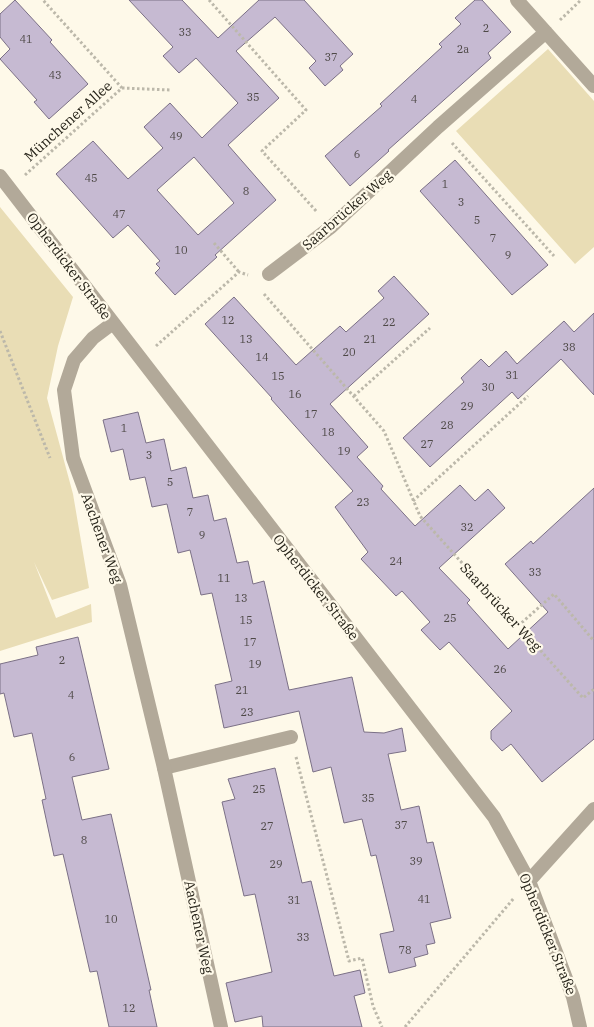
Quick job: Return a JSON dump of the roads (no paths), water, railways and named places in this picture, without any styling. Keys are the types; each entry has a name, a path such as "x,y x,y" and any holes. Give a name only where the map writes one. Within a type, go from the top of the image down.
{"street":[{"path":"517,0 594,86"},
{"name":"Saarbrücker Weg","path":"269,274 331,227 438,127 546,32"},
{"name":"Opherdicker Straße","path":"0,176 494,817 529,881 573,997 580,1027"},
{"name":"Aachener Weg","path":"113,323 93,338 74,360 64,390 73,458 120,585 164,768 221,1027"},
{"path":"164,768 291,737"},
{"path":"529,881 594,809"}]}
